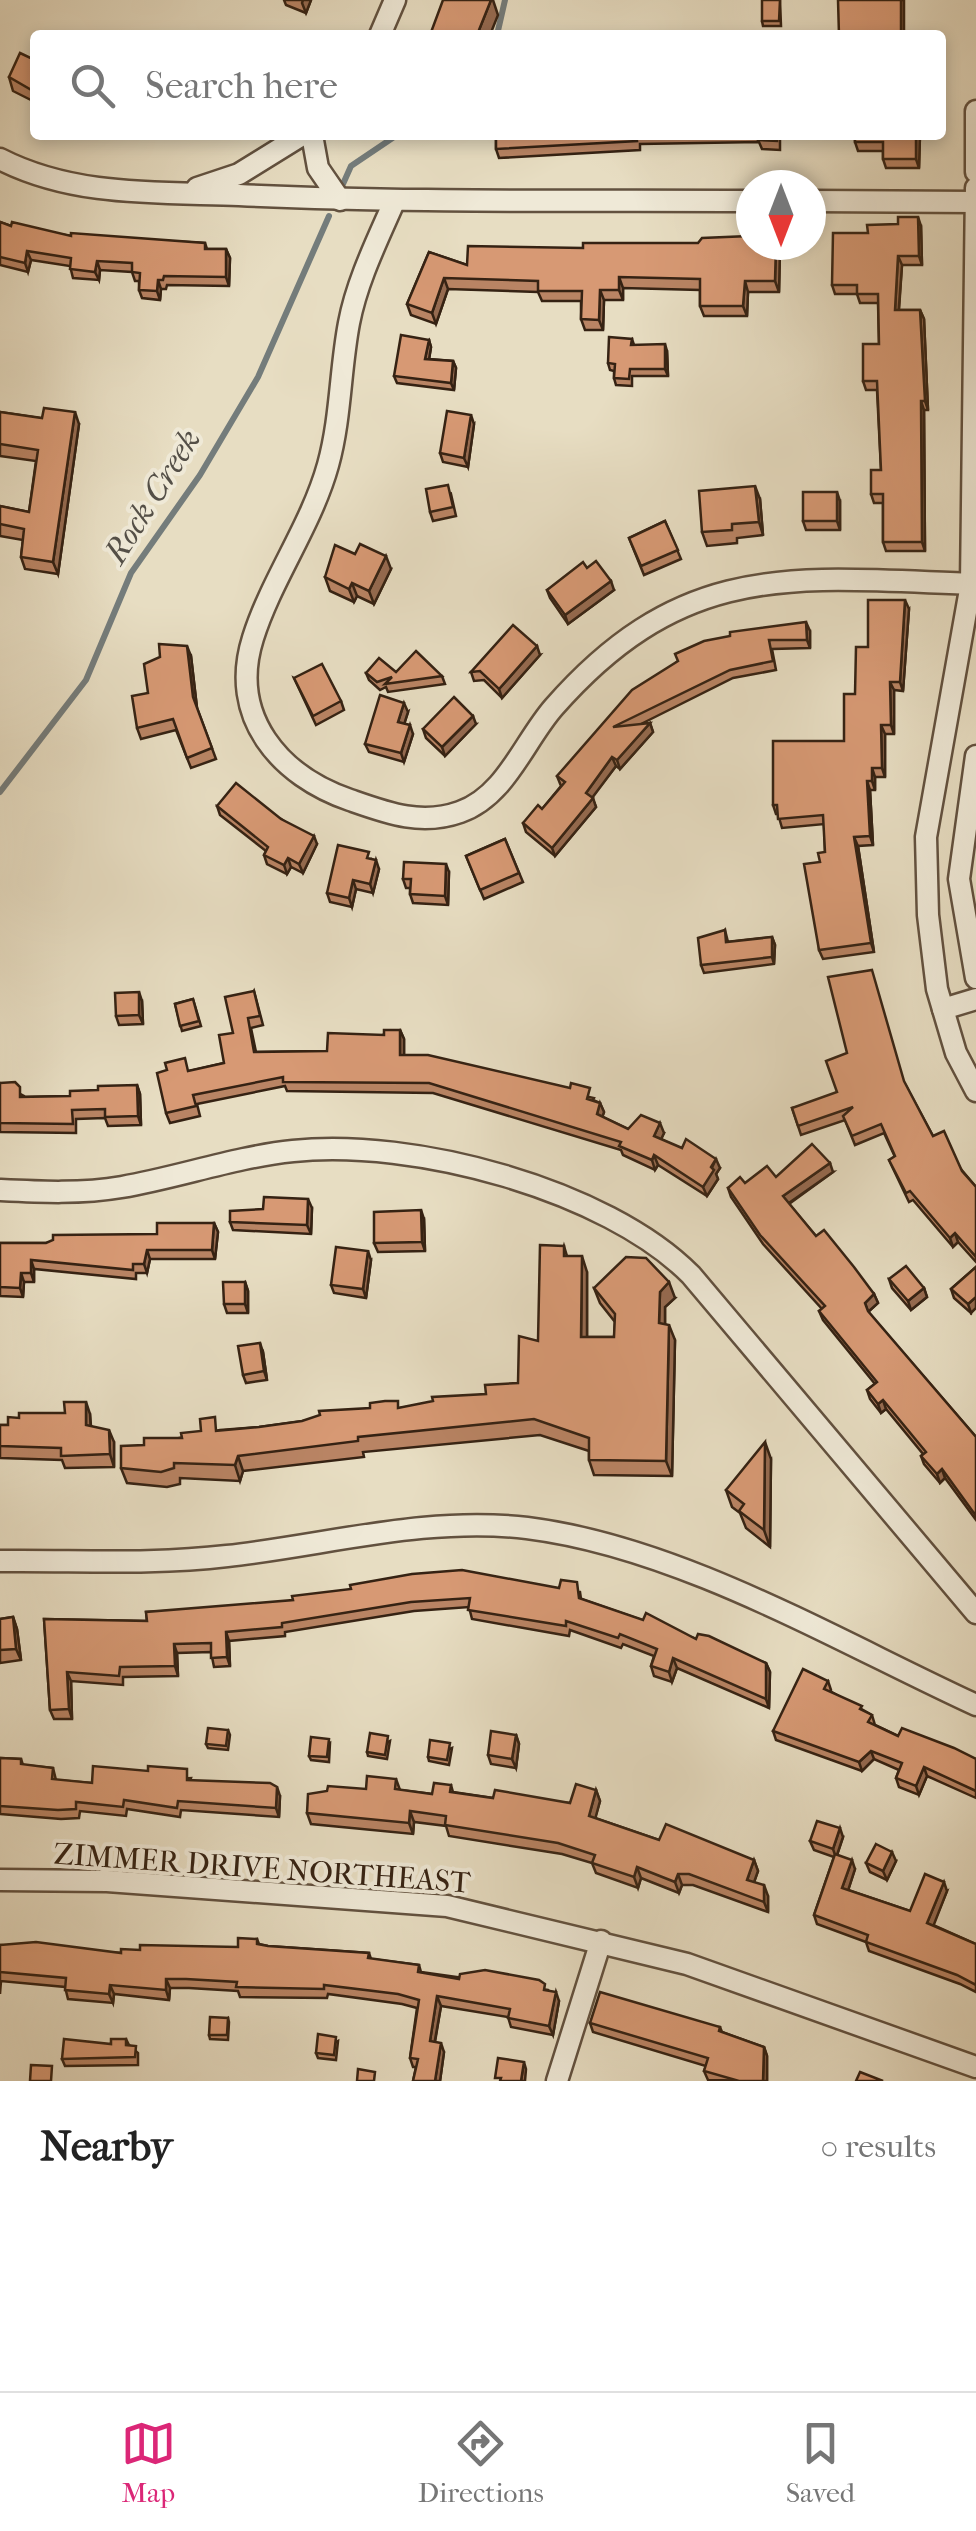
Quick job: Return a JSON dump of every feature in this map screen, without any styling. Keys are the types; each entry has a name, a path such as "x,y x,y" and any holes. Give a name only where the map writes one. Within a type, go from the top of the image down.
{"street":[{"path":"382,30 395,0"},
{"path":"976,111 976,172"},
{"path":"175,192 239,174 294,140"},
{"path":"313,140 318,168 340,200"},
{"path":"0,159 36,176 84,187 394,202 736,201"},
{"path":"976,188 974,584 968,673 939,745 926,837 928,915 943,1009 956,1053 976,1091"},
{"path":"826,201 975,202"},
{"path":"394,202 352,308 338,418 324,478 249,652 250,700 260,731 285,766 302,779 406,818 450,815 490,792 554,708 609,652 654,620 695,600 782,581 974,584"},
{"path":"976,756 960,879 976,978"},
{"path":"943,1009 976,998"},
{"path":"0,1190 69,1192 120,1188 251,1157 355,1150 429,1159 588,1205 656,1243 690,1275 976,1614"},
{"path":"0,1546 10,1561 160,1562 290,1549 417,1528 529,1528 642,1554 691,1573 976,1705"},
{"name":"ZIMMER DRIVE NORTHEAST","path":"0,1880 106,1881 446,1906 687,1964 976,2067"},
{"path":"557,2081 602,1941"}],"building":[{"path":"443,0 491,0 479,30 432,30"},
{"path":"762,0 780,0 779,21 762,21"},
{"path":"838,0 901,0 901,30 839,30"},
{"path":"20,53 30,58 30,89 9,77"},
{"path":"496,140 637,141 496,149"},
{"path":"916,140 916,159 883,159 883,142 855,142"},
{"path":"898,217 918,217 919,256 898,256 895,310 920,310 925,401 921,401 922,542 883,542 883,494 871,494 871,470 881,470 877,381 863,381 863,344 879,344 878,294 857,294 857,285 832,285 833,233 868,233 867,225 898,224"},
{"path":"0,222 71,236 205,243 205,249 226,249 226,277 164,276 158,280 157,291 139,290 140,273 132,272 132,263 97,261 95,272 70,269 71,258 27,251 25,263 0,257"},
{"path":"736,237 736,260 776,260 775,281 745,281 743,306 700,306 700,279 619,277 619,290 600,290 599,320 581,319 582,291 538,291 538,281 444,278 432,313 407,304 429,252 467,265 468,246 583,248 583,243 698,243 702,238"},
{"path":"401,335 429,340 425,359 453,361 451,383 394,376"},
{"path":"609,337 632,339 631,345 665,344 665,369 630,369 629,379 614,378 615,364 608,363"},
{"path":"44,408 75,412 53,562 21,557 24,529 0,524 0,506 29,512 38,450 0,444 0,412 42,418"},
{"path":"447,411 471,415 464,458 440,453"},
{"path":"448,485 453,507 430,512 426,489"},
{"path":"755,486 759,522 732,524 732,530 702,532 699,491"},
{"path":"803,492 837,492 837,521 803,521"},
{"path":"665,521 678,550 641,566 629,538"},
{"path":"360,544 386,556 369,591 352,583 349,589 325,577 335,545 355,554"},
{"path":"596,561 611,581 565,615 547,590 583,562 587,568"},
{"path":"868,600 905,600 900,682 890,682 891,725 881,725 882,768 872,768 872,781 867,781 870,836 854,837 871,943 819,950 804,864 820,862 818,853 825,852 823,815 778,819 777,805 773,805 773,741 844,741 844,694 855,694 856,647 868,647"},
{"path":"806,622 807,640 769,640 773,661 730,670 613,727 650,723 617,760 612,757 586,793 593,798 552,848 523,823 538,805 542,809 565,782 557,776 632,690 678,661 675,654 704,641 730,636 730,632"},
{"path":"513,625 537,646 499,689 480,671 471,672"},
{"path":"159,644 187,646 193,697 212,748 187,758 173,719 137,728 132,696 148,693 144,664 160,657"},
{"path":"416,651 442,676 385,684 392,677 377,682 366,673 379,658 396,672"},
{"path":"322,664 341,701 313,716 294,678"},
{"path":"380,695 404,703 398,722 410,725 401,753 365,744"},
{"path":"454,697 473,716 442,747 423,729"},
{"path":"236,783 281,819 314,836 299,864 288,858 284,865 264,855 268,847 217,806"},
{"path":"505,839 519,873 480,890 466,856"},
{"path":"338,845 369,852 367,858 376,860 370,884 353,880 349,898 327,893"},
{"path":"404,862 446,864 445,896 410,894 411,879 403,879"},
{"path":"725,930 726,942 772,937 772,957 701,965 698,938"},
{"path":"872,970 904,1081 933,1136 944,1131 962,1171 976,1187 976,1257 955,1233 950,1238 910,1191 906,1193 889,1160 895,1156 881,1124 852,1136 843,1116 853,1107 798,1126 792,1108 837,1092 826,1061 847,1053 828,977"},
{"path":"254,991 260,1016 248,1018 254,1052 327,1051 328,1033 384,1035 384,1030 400,1030 400,1055 428,1055 570,1088 571,1083 590,1088 587,1099 600,1103 597,1114 628,1129 641,1115 660,1123 654,1136 682,1148 686,1139 716,1159 711,1167 714,1170 703,1187 654,1155 652,1160 619,1146 621,1142 429,1083 283,1082 283,1077 193,1095 196,1106 166,1113 157,1073 167,1070 165,1063 185,1058 188,1071 224,1063 219,1035 233,1033 225,997"},
{"path":"139,992 139,1015 116,1016 115,993"},
{"path":"193,999 199,1021 180,1026 175,1004"},
{"path":"15,1082 20,1087 20,1097 70,1096 70,1091 98,1090 98,1086 137,1085 138,1116 105,1117 105,1109 72,1110 73,1124 0,1123 0,1083"},
{"path":"812,1144 830,1163 783,1196 816,1236 824,1230 854,1267 874,1294 865,1303 868,1311 976,1437 976,1516 942,1469 937,1474 921,1456 926,1452 883,1400 878,1404 867,1390 877,1382 819,1311 825,1306 760,1235 728,1188 740,1177 745,1183 767,1166 776,1177"},
{"path":"264,1197 308,1199 307,1225 230,1222 230,1211 263,1209"},
{"path":"421,1210 422,1242 374,1243 374,1212"},
{"path":"157,1223 214,1223 212,1250 147,1250 144,1264 133,1264 133,1270 31,1260 31,1273 21,1273 20,1288 0,1287 0,1243 46,1243 53,1240 53,1235 157,1234"},
{"path":"540,1245 564,1246 564,1256 582,1256 581,1337 614,1337 615,1314 594,1288 626,1257 646,1258 669,1282 660,1292 659,1323 669,1325 666,1461 589,1460 589,1438 534,1419 358,1437 358,1441 238,1456 235,1465 174,1463 174,1468 161,1472 121,1468 121,1446 144,1445 144,1438 182,1438 181,1433 201,1431 200,1419 215,1417 216,1431 259,1427 302,1421 320,1415 319,1411 370,1408 370,1403 385,1401 398,1401 398,1408 433,1401 432,1397 486,1394 485,1385 518,1383 519,1336 538,1341"},
{"path":"336,1247 368,1251 363,1289 331,1285"},
{"path":"906,1266 924,1288 908,1301 889,1279"},
{"path":"976,1267 976,1297 968,1304 951,1289"},
{"path":"223,1282 245,1282 245,1304 224,1304"},
{"path":"260,1343 264,1371 243,1375 238,1346"},
{"path":"64,1402 86,1402 86,1425 109,1430 110,1454 61,1456 61,1448 0,1446 0,1425 8,1425 8,1417 19,1418 19,1413 65,1413"},
{"path":"765,1442 764,1530 739,1511 744,1504 726,1490"},
{"path":"462,1570 559,1588 561,1580 577,1582 579,1598 643,1620 646,1613 696,1639 698,1634 709,1636 766,1663 766,1699 673,1658 669,1672 651,1666 657,1649 620,1634 618,1638 566,1621 566,1626 468,1610 470,1598 411,1602 282,1623 282,1627 226,1632 227,1657 211,1658 211,1643 174,1644 175,1666 120,1667 119,1676 67,1672 69,1709 50,1710 44,1619 147,1621 146,1612 293,1600 292,1596 351,1589 350,1585"},
{"path":"13,1617 16,1649 0,1650 0,1619"},
{"path":"803,1669 828,1681 824,1689 862,1706 860,1709 872,1715 868,1722 898,1736 902,1728 976,1759 976,1791 924,1767 916,1786 896,1778 902,1763 871,1751 859,1762 773,1731"},
{"path":"208,1728 228,1730 226,1746 206,1744"},
{"path":"491,1731 516,1735 512,1759 488,1755"},
{"path":"370,1733 388,1736 385,1755 367,1752"},
{"path":"311,1737 329,1739 327,1757 309,1756"},
{"path":"430,1740 450,1743 447,1760 428,1757"},
{"path":"0,1758 53,1768 52,1779 92,1783 93,1766 148,1771 148,1766 187,1769 187,1780 270,1783 277,1787 276,1808 178,1801 177,1808 124,1800 123,1807 76,1802 76,1809 58,1810 0,1806"},
{"path":"367,1776 396,1779 395,1789 432,1794 434,1783 451,1785 450,1792 493,1798 495,1790 570,1803 576,1784 596,1790 589,1816 659,1840 666,1824 754,1860 747,1880 764,1885 764,1902 689,1874 678,1874 675,1882 637,1867 634,1877 592,1863 595,1855 558,1843 445,1825 446,1816 410,1811 409,1823 307,1813 308,1794 327,1791 328,1786 366,1789"},
{"path":"817,1821 840,1828 833,1849 810,1841"},
{"path":"876,1844 892,1852 883,1871 866,1863"},
{"path":"835,1854 852,1860 842,1888 910,1911 925,1874 944,1882 927,1923 976,1944 976,1985 866,1942 868,1935 814,1915"},
{"path":"238,1938 257,1939 257,1944 268,1946 369,1953 368,1958 419,1965 418,1972 459,1979 460,1974 485,1970 539,1980 545,1984 544,1990 556,1992 549,2026 508,2018 510,2009 437,1996 430,2041 441,2043 435,2081 413,2081 418,2059 410,2058 419,2000 398,1994 324,1985 324,1989 236,1987 237,1982 166,1979 166,1990 110,1985 109,1994 65,1990 66,1978 0,1972 0,1945 36,1942 121,1953 121,1949 140,1950 140,1945 238,1947"},
{"path":"600,1992 720,2027 719,2031 764,2047 763,2081 739,2081 704,2071 708,2058 590,2023"},
{"path":"210,2017 228,2018 227,2035 209,2035"},
{"path":"318,2034 336,2037 334,2055 316,2053"},
{"path":"64,2039 111,2044 111,2039 126,2039 126,2045 136,2046 135,2057 62,2059"},
{"path":"498,2058 524,2062 521,2081 495,2078"},
{"path":"31,2065 52,2066 51,2081 30,2081"},
{"path":"358,2069 375,2072 374,2081 357,2081"},
{"path":"860,2072 883,2081 856,2081"}],"waterway":[{"name":"Rock Creek","path":"498,30 505,0"},
{"name":"Rock Creek","path":"343,184 351,166 390,140"},
{"name":"Rock Creek","path":"0,792 86,680 131,573 200,475 258,377 329,216"}]}
